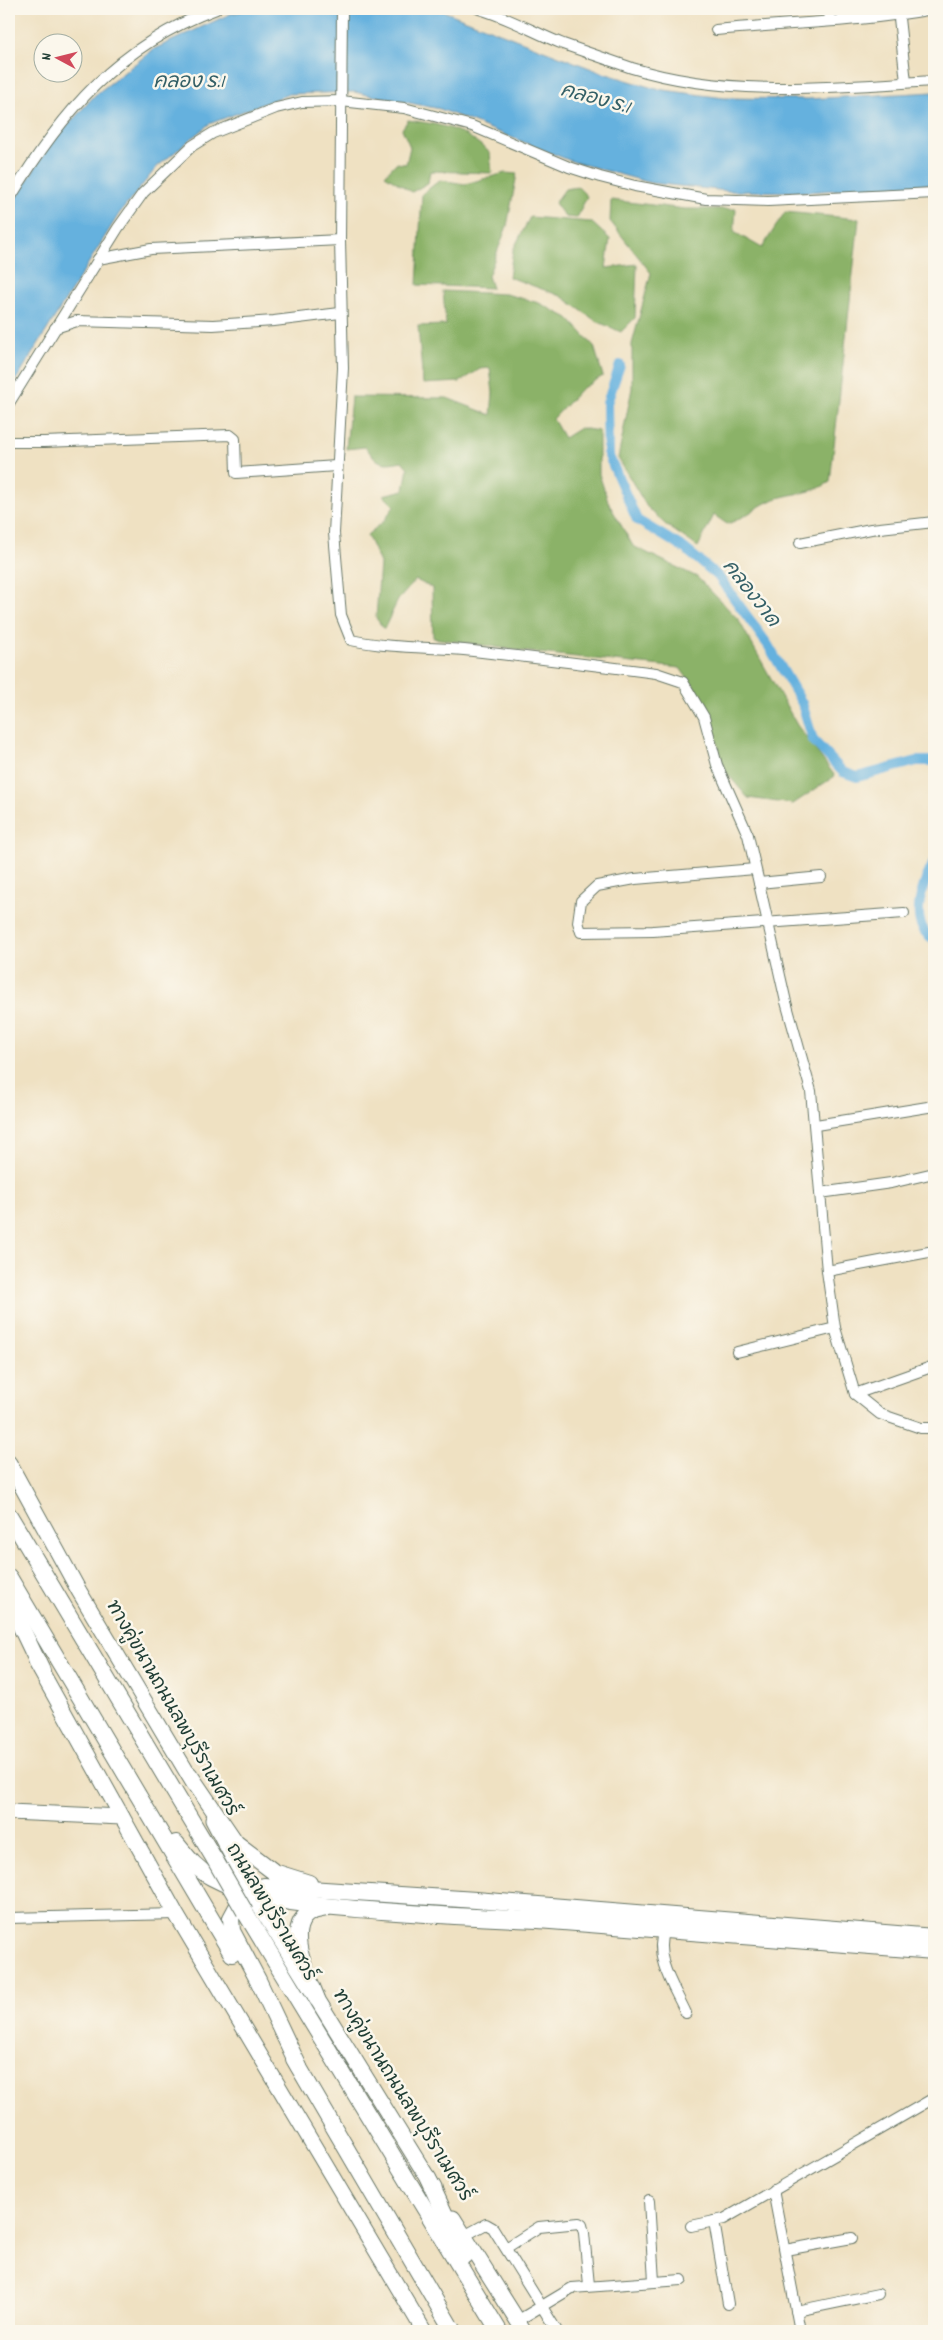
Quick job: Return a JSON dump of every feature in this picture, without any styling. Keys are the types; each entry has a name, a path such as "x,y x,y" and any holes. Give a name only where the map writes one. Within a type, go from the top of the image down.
{"main road":[{"name":"ทางคู่ขนานถนนลพบุรีราเมศวร์","path":"9,1463 79,1591 189,1774 251,1892 520,2326"},
{"name":"ถนนลพบุรีราเมศวร์","path":"9,1515 245,1912 499,2331"},
{"path":"9,1577 453,2331"},
{"path":"9,1602 42,1671 176,1914 424,2331"},
{"path":"9,1621 42,1671"},
{"path":"189,1774 236,1842 255,1858 274,1872 330,1890"},
{"path":"9,1812 122,1817"},
{"path":"150,1815 194,1864 210,1876 237,1889 310,1906 664,1930 934,1951"},
{"path":"299,2067 258,1980 232,1931 232,1918 238,1905 251,1892 264,1886 934,1937"},
{"path":"317,1999 297,1943 302,1920 311,1912 331,1907"},
{"path":"428,2178 499,2331"}],"street":[{"path":"9,200 58,125 117,64 182,23 216,9"},
{"path":"342,9 340,240 342,368 334,532 342,615 350,640 379,646 420,646 656,673 684,682 704,717 717,765 748,835 786,1002 812,1092 827,1271 834,1328 855,1394 880,1414 921,1428 934,1428"},
{"path":"479,9 581,50 633,68 679,79 719,85 782,88 934,81"},
{"path":"829,20 831,9"},
{"path":"716,30 829,20 854,20 898,12 933,9"},
{"path":"898,12 906,82"},
{"path":"9,403 98,259 143,193 192,146 213,133 276,108 302,102 341,101 404,108 442,117 472,126 585,172 635,186 706,199 768,201 934,193"},
{"path":"98,259 151,249 340,240"},
{"path":"55,328 78,321 213,325 274,321 340,313"},
{"path":"9,442 230,435 235,439 236,473 336,466"},
{"path":"800,543 871,529 934,522"},
{"path":"755,869 662,876 597,886 581,901 578,922 582,932 653,932 904,913"},
{"path":"759,883 820,877"},
{"path":"816,1125 934,1106"},
{"path":"820,1192 890,1183 934,1174"},
{"path":"827,1271 934,1251"},
{"path":"737,1352 834,1328"},
{"path":"855,1394 934,1366"},
{"path":"9,1918 176,1914"},
{"path":"664,1930 660,1940 660,1952 686,2013"},
{"path":"691,2226 724,2218 934,2098"},
{"path":"773,2190 800,2331"},
{"path":"649,2201 654,2281"},
{"path":"714,2221 728,2304"},
{"path":"506,2248 539,2227 578,2223 582,2225 584,2233 589,2285"},
{"path":"464,2236 486,2224 490,2224 557,2331"},
{"path":"785,2250 852,2238"},
{"path":"520,2326 542,2306 572,2288 589,2285 682,2280"},
{"path":"796,2311 878,2294"}],"green space":[{"path":"408,120 442,126 471,138 490,153 492,173 430,171 428,183 412,192 385,175 396,163 406,164 410,147 402,129"},
{"path":"505,173 517,174 507,226 488,276 492,288 417,285 422,194 440,180 465,184"},
{"path":"578,187 587,196 577,218 565,217 555,203 565,189"},
{"path":"611,200 685,209 736,209 734,232 762,248 785,212 859,219 830,482 816,489 769,501 727,524 714,515 698,547 666,525 647,507 618,458 632,388 632,344 651,273 610,221"},
{"path":"530,217 591,222 610,239 606,268 637,264 635,318 621,332 596,321 561,296 509,277 513,250"},
{"path":"443,291 506,294 539,303 568,318 594,346 603,376 581,389 553,419 564,438 580,428 599,431 599,474 609,504 633,546 697,577 738,619 797,725 835,776 793,804 748,798 725,771 706,704 680,668 530,652 433,638 432,588 416,580 398,600 384,629 376,618 380,563 367,535 384,521 394,506 383,495 404,490 408,468 402,461 381,462 365,447 346,449 351,397 447,398 491,415 493,393 490,368 480,369 460,382 423,384 418,326 446,325"}],"water":[{"name":"คลอง ร.1","path":"252,9 438,9 600,72 656,89 724,98 808,99 934,92 934,184 805,192 728,191 651,183 571,161 440,109 354,92 289,94 209,124 157,167 119,214 9,391 9,209 49,146 95,95 154,49 230,14"}],"waterway":[{"name":"คลองวาด","path":"620,365 607,403 608,454 637,520 684,548 718,576 768,645 802,703 813,740 843,772 857,777 917,761 934,761"},
{"name":"คลองวาด","path":"934,862 922,891 919,913 921,923 926,932 934,939"}]}
